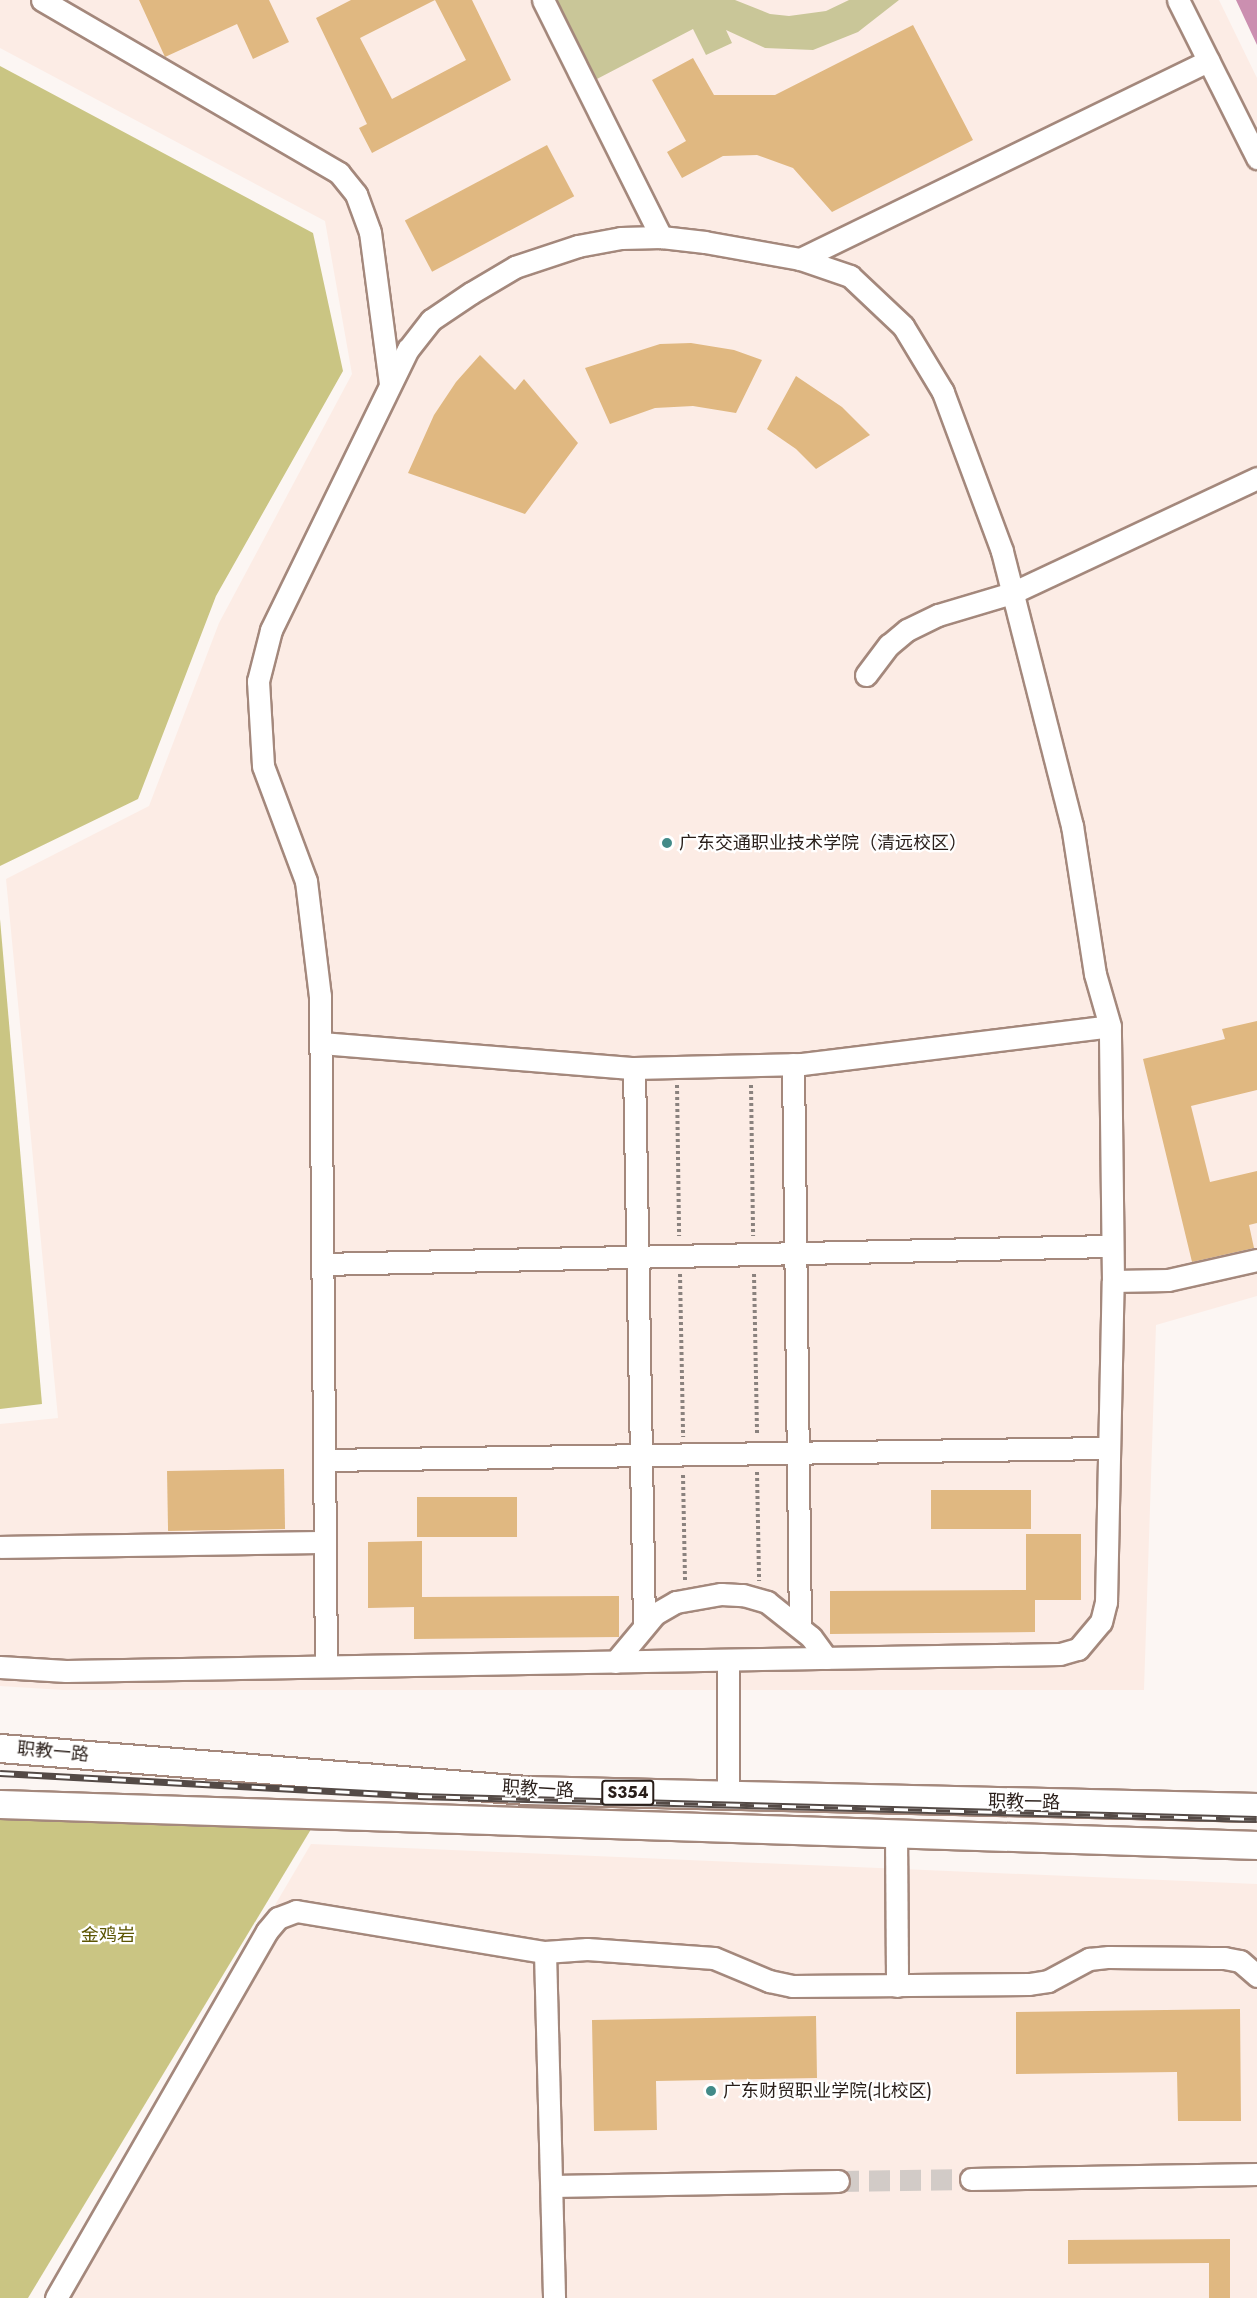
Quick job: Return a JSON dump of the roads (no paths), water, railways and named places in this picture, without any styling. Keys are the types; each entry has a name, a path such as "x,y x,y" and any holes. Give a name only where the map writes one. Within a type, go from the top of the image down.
{"main road":[{"name":"职教一路","path":"0,1748 527,1790 1257,1807"},
{"name":"职教一路","path":"0,1804 1257,1845"}],"street":[{"path":"42,0 339,173 356,194 370,232 390,384"},
{"path":"543,0 661,237"},
{"path":"1178,0 1257,158"},
{"path":"800,260 1208,61"},
{"path":"0,1667 66,1671 1060,1654 1078,1649 1101,1622 1106,1602 1113,1281 1110,1026 1095,974 1072,826 1002,551 943,392 920,352 877,297 850,276 800,260 661,237 578,246 515,267 431,320 408,349 271,630 258,681 262,765 306,881 320,996 326,1666"},
{"path":"866,675 907,630 938,615 1012,593 1257,478"},
{"path":"321,1042 634,1068 792,1064 1110,1026"},
{"path":"792,1064 800,1627"},
{"path":"634,1068 645,1624"},
{"path":"322,1264 1112,1246"},
{"path":"1113,1281 1168,1280 1257,1260"},
{"path":"324,1460 1109,1448"},
{"path":"0,1547 325,1542"},
{"path":"615,1662 655,1614 685,1600 721,1594 760,1600 800,1627 826,1658"},
{"path":"728,1660 728,1795"},
{"path":"896,1833 897,1986"},
{"path":"56,2298 278,1918 310,1911 545,1952 586,1949 714,1958 769,1981 792,1986 1029,1984 1048,1981 1089,1959 1109,1957 1224,1958 1240,1961 1257,1976"},
{"path":"545,1952 554,2298"},
{"path":"971,2179 1257,2174"},
{"path":"552,2186 838,2181"}],"tunnel":[{"path":"838,2181 971,2179"}],"railway":[{"path":"0,1773 418,1796 1257,1819"}],"place":[{"name":"广东交通职业技术学院（清远校区）","path":"667,843"},
{"name":"广东财贸职业学院(北校区)","path":"711,2091"}],"park label":[{"name":"金鸡岩","path":"108,1935"}]}
